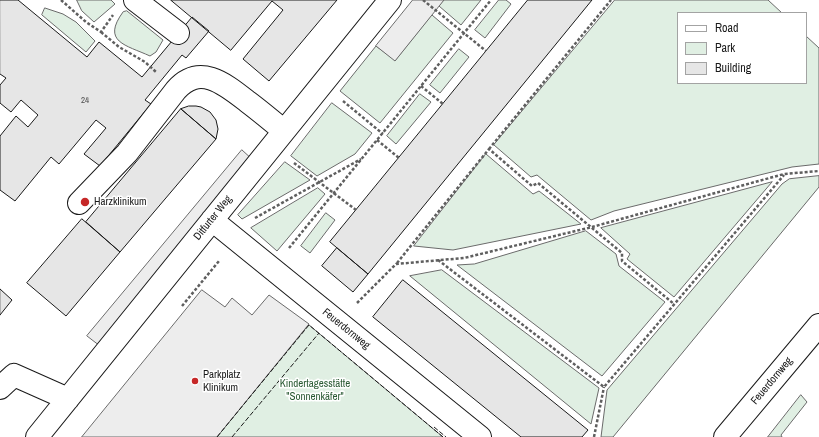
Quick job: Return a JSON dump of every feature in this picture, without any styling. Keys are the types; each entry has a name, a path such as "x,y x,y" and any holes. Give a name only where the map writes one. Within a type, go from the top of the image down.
{"street":[{"path":"135,0 178,33"},
{"name":"Ditfurter Weg","path":"37,437 68,399 220,227 278,138 390,0"},
{"path":"79,203 127,153 176,90 189,79 204,77 214,79 225,84 278,138"},
{"name":"Feuerdornweg","path":"220,227 480,437"},
{"name":"Feuerdornweg","path":"725,437 819,325"},
{"path":"0,388 14,375 68,399"}],"path":[{"path":"61,0 86,22 119,47 145,62 176,90"},
{"path":"423,0 486,51"},
{"path":"272,268 491,0"},
{"path":"337,322 396,264 611,0"},
{"path":"101,32 115,13"},
{"path":"322,84 383,134"},
{"path":"422,86 443,104"},
{"path":"278,138 319,182 356,210"},
{"path":"377,140 399,158"},
{"path":"489,149 532,186 538,183 592,227 622,253 622,261 674,304"},
{"path":"220,227 319,182 363,158"},
{"path":"396,264 464,258 592,227 784,174 819,171"},
{"path":"594,437 604,387 784,174"},
{"path":"438,260 604,387"}],"green space":[{"path":"77,0 111,0 115,4 94,22 82,11"},
{"path":"444,0 481,0 461,25 439,6"},
{"path":"499,0 506,0 511,4 485,38 475,30"},
{"path":"615,0 768,0 781,12 677,12 677,84 807,84 807,37 819,48 819,164 792,167 614,211 591,220 537,175 531,177 494,145"},
{"path":"45,8 63,14 76,22 95,41 86,52 42,15"},
{"path":"127,11 163,40 156,52 150,56 125,45 119,41 116,36 115,30 117,22 123,12"},
{"path":"432,15 453,33 380,123 340,91 376,46 395,60"},
{"path":"459,49 469,57 440,93 430,85"},
{"path":"420,94 431,102 396,144 387,136"},
{"path":"332,103 372,133 355,154 317,176 291,156"},
{"path":"486,154 533,194 539,191 581,224 453,250 414,246"},
{"path":"285,162 310,180 242,219 238,215"},
{"path":"819,176 819,187 613,437 601,437 607,390 782,184 789,179"},
{"path":"772,182 674,297 627,259 630,254 601,228"},
{"path":"318,188 325,194 277,251 251,228"},
{"path":"326,213 335,220 310,253 301,246"},
{"path":"586,231 616,254 619,266 665,302 602,376 457,265 474,264"},
{"path":"442,270 599,388 591,424 410,276"},
{"name":"Kindertagesstätte \"Sonnenkäfer\"","path":"309,325 443,437 217,437"},
{"path":"801,395 807,402 781,435 782,437 768,437"}],"shaded area":[{"path":"413,0 444,0 395,61 376,46"},
{"path":"242,150 253,160 100,346 87,336"},
{"name":"Parkplatz Klinikum","path":"202,290 225,307 232,298 252,315 269,295 309,324 217,437 82,437"}],"building":[{"path":"0,0 18,0 87,57 99,42 142,77 192,17 209,31 186,58 182,55 145,100 151,104 100,166 84,154 106,128 96,120 59,164 51,157 15,201 0,190 0,136 16,116 28,127 38,115 21,100 11,112 0,103 0,85 6,78 0,74"},
{"path":"171,0 337,0 269,81 243,59 283,10 272,1 231,50"},
{"path":"528,0 592,0 368,274 330,242"},
{"path":"189,106 201,107 210,112 216,120 218,129 216,139 181,109"},
{"path":"181,109 216,139 120,252 86,222"},
{"path":"82,219 120,252 66,316 27,283"},
{"path":"337,248 368,274 353,292 322,266"},
{"path":"403,280 588,430 582,437 521,437 373,317"},
{"path":"0,289 12,300 0,315"}],"fence":[{"path":"217,437 309,325 443,437"},
{"path":"232,437 319,333"},
{"path":"434,427 446,437"}],"place":[{"name":"Harzklinikum","path":"85,202"},
{"name":"Parkplatz Klinikum","path":"195,381"}]}
